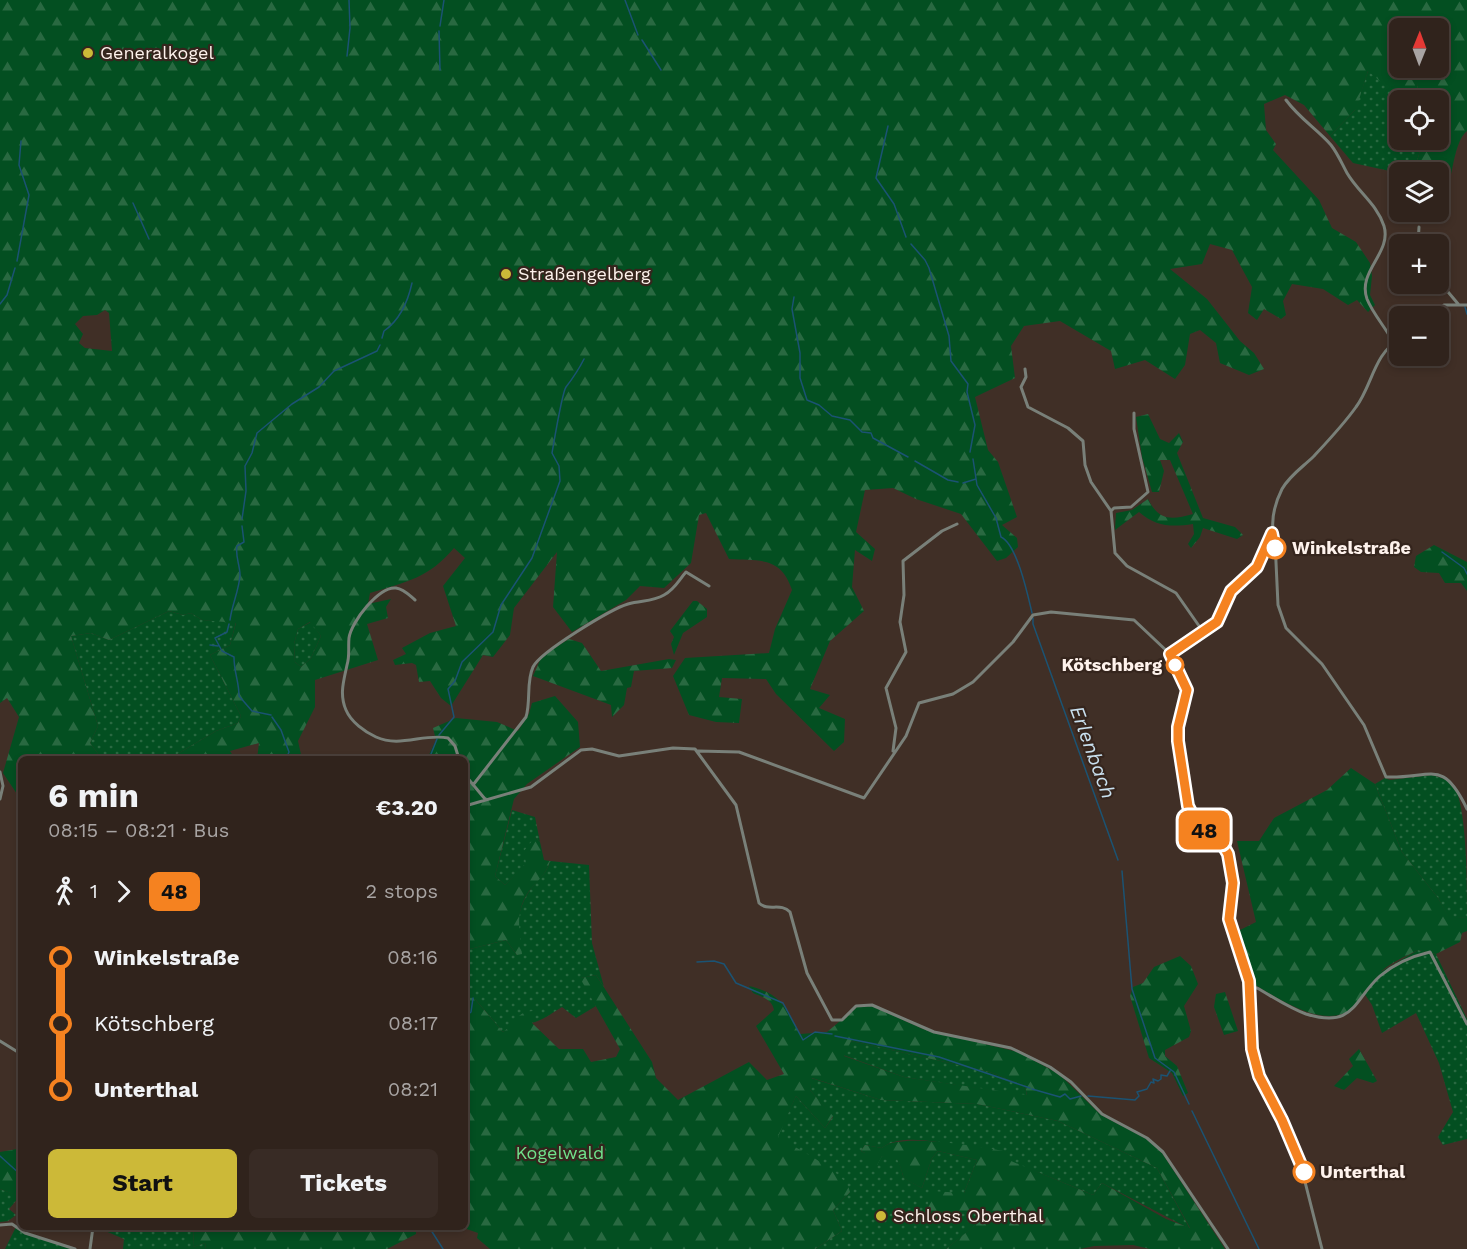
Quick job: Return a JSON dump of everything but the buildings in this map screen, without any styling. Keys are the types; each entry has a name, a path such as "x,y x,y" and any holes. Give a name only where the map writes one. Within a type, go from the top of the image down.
{"street":[{"path":"1286,100 1299,118 1330,144 1348,174 1371,201 1384,225 1386,241 1383,252 1370,269 1367,298 1389,335"},
{"path":"1419,227 1419,234"},
{"path":"1449,293 1459,305"},
{"path":"1443,306 1467,305"},
{"path":"1170,654 1217,622 1231,591 1257,567 1272,533 1276,504 1283,488 1354,410 1370,375 1389,348"},
{"path":"1025,369 1026,377 1021,387 1028,407 1068,428 1083,441 1085,465 1091,482 1111,511 1112,544 1118,558 1127,566 1176,593 1204,633"},
{"path":"1111,511 1116,507 1131,507 1148,492 1134,429 1134,413"},
{"path":"893,753 897,728 886,688 906,652 900,622 904,595 903,561 942,531 957,524"},
{"path":"1272,533 1275,541 1278,605 1286,628 1322,664 1364,725 1386,777 1431,773 1449,778 1458,789 1467,808"},
{"path":"473,785 526,717 530,706 532,668 551,647 628,604 644,603 662,597 671,591 686,572 708,585"},
{"path":"415,600 402,590 387,589 380,592 360,615 349,638 348,665 342,681 344,703 351,718 377,738 395,741 448,738 455,746 458,756"},
{"path":"468,805 531,788 581,750 593,749 619,756 680,747 698,751 739,752 861,798 870,793 893,753 906,736 919,703 953,694 973,682 1013,642 1029,618 1038,613 1130,619 1148,631 1170,654 1187,690 1178,727 1178,741 1188,806 1197,824 1224,847 1228,854 1233,883 1229,919 1250,987 1252,1049 1259,1076 1299,1158 1322,1249"},
{"path":"698,751 736,805 759,903 764,907 783,907 790,912 807,973 832,1020 842,1020 856,1006 872,1005 934,1032 1011,1048 1050,1067 1071,1082 1102,1114 1147,1138 1164,1152 1228,1249"},
{"path":"0,772 3,786 0,799"},
{"path":"468,779 485,799"},
{"path":"1250,987 1257,988 1308,1014 1337,1017 1357,1006 1375,981 1391,968 1430,952 1467,1024"},
{"path":"0,1041 18,1052"},
{"path":"0,1225 12,1224 18,1228"},
{"path":"21,1230 75,1249"},
{"path":"90,1249 93,1230"}],"green space":[{"path":"0,0 1467,0 1467,131 1458,146 1449,183 1449,162 1417,162 1420,150 1449,150 1449,90 1418,90 1418,83 1411,90 1391,90 1368,71 1356,109 1330,136 1304,105 1285,95 1264,104 1266,130 1276,144 1273,150 1319,200 1332,228 1356,242 1370,263 1372,276 1370,295 1375,305 1368,312 1357,300 1348,305 1323,289 1292,284 1283,301 1286,315 1281,319 1264,309 1257,320 1248,313 1252,287 1232,250 1210,244 1202,264 1170,269 1207,299 1240,341 1254,353 1264,369 1249,375 1220,363 1216,343 1200,330 1190,334 1185,365 1175,379 1145,360 1115,369 1111,351 1060,321 1024,326 1011,346 1015,378 975,397 988,450 998,462 1017,517 1002,525 1017,538 1018,547 1006,558 997,561 961,514 916,499 893,488 865,490 856,532 875,549 872,561 855,550 852,587 864,611 830,641 810,689 830,695 819,708 845,719 844,742 834,751 776,694 766,679 722,678 719,697 742,699 739,723 716,722 689,715 673,676 685,658 769,653 775,629 792,590 782,571 768,562 729,559 706,513 699,515 691,563 664,588 640,586 626,600 572,632 553,607 557,552 514,608 510,635 493,657 483,655 451,706 441,698 430,681 419,682 416,665 412,663 395,665 393,660 406,654 402,648 430,633 456,626 443,586 465,558 454,548 426,573 370,593 368,604 391,599 386,607 388,618 367,624 378,660 315,680 315,707 298,741 301,756 257,756 259,743 230,751 233,756 174,756 216,731 238,723 241,716 210,655 230,645 236,623 202,620 191,613 183,615 169,611 109,640 91,633 71,636 98,726 90,743 100,756 18,756 18,796 3,773 19,717 7,698 0,703","holes":["105,310 109,313 112,351 85,348 79,343 83,334 75,324 83,316 97,315","310,622 321,636 311,658 301,667 295,662 294,644 298,629"]},
{"path":"1368,71 1389,76 1389,78 1418,82 1418,90 1389,90 1389,150 1420,150 1417,162 1389,162 1389,171 1353,163 1330,136 1355,110"},
{"path":"1148,414 1160,439 1169,443 1179,433 1183,442 1177,453 1203,518 1235,527 1243,535 1237,539 1203,528 1200,537 1191,548 1188,544 1194,534 1193,524 1164,525 1152,521 1139,512 1115,530 1116,513 1132,510 1148,499 1161,515 1166,517 1193,514 1170,460 1160,460 1164,471 1159,492 1152,492 1142,457 1136,417"},
{"path":"1434,545 1467,562 1467,591 1461,583 1445,583 1439,573 1421,572 1414,567 1416,556"},
{"path":"693,601 697,601 707,609 707,617 683,633 674,655 671,644 674,637 670,631"},
{"path":"169,611 183,615 191,613 202,620 236,622 230,645 210,655 241,716 238,723 216,731 174,756 100,756 90,743 98,726 71,636 91,633 109,640"},
{"path":"311,622 321,636 311,658 301,667 295,662 294,644 298,629"},
{"path":"569,639 582,643 601,671 669,659 676,660 672,668 634,671 631,687 627,688 624,705 612,717 611,705 533,676 542,656"},
{"path":"555,696 578,722 580,747 527,784 514,799 495,876 505,885 526,863 524,851 535,837 540,842 544,860 550,861 544,874 529,891 521,907 519,922 522,954 517,955 506,940 468,950 468,756 428,756 436,740 433,728 456,718 497,722 518,731 529,714 532,703"},
{"path":"1351,768 1375,784 1402,852 1438,898 1448,916 1467,918 1467,931 1462,933 1460,942 1436,954 1418,950 1392,964 1378,975 1356,1005 1345,1013 1332,1016 1318,1015 1304,1011 1253,984 1234,933 1256,922 1237,841 1259,841 1274,818 1327,790"},
{"path":"1432,775 1451,783 1460,801 1466,851 1467,918 1448,917 1438,898 1402,852 1375,784 1385,778 1390,780"},
{"path":"512,810 535,817 540,842 535,837 527,863 505,885 495,876"},
{"path":"550,861 589,865 592,943 604,987 596,975 581,978 596,1006 576,1018 562,1007 547,1017 503,1032 475,999 468,999 468,950 506,940 517,955 521,949 517,928 522,905"},
{"path":"1418,950 1436,954 1467,1019 1467,1139 1443,1145 1438,1137 1453,1112 1439,1063 1416,1013 1382,1033 1372,1005 1364,993 1379,973"},
{"path":"1180,956 1191,966 1198,984 1184,1006 1191,1031 1189,1037 1165,1050 1165,1056 1177,1066 1188,1093 1183,1096 1172,1073 1149,1058 1130,996 1133,987 1143,983 1154,967"},
{"name":"Kogelwald","path":"596,975 652,1062 656,1078 678,1100 749,1062 767,1080 784,1074 756,1026 774,1010 773,1006 766,999 753,993 749,986 769,993 781,1002 800,1034 827,1032 857,1007 872,1006 923,1029 1018,1052 1059,1074 1101,1115 1147,1139 1162,1153 1225,1249 1150,1249 1133,1245 1094,1246 1080,1249 946,1249 990,1213 927,1211 930,1191 964,1193 977,1160 938,1151 932,1158 922,1188 904,1177 897,1159 892,1161 882,1156 877,1165 865,1163 865,1153 861,1151 865,1145 882,1148 891,1143 921,1141 1004,1151 1011,1161 1093,1195 1102,1183 1166,1219 1190,1228 1157,1168 1058,1121 977,1104 881,1100 812,1078 810,1090 833,1116 825,1128 796,1096 778,1137 830,1169 847,1184 850,1192 833,1210 842,1231 815,1249 490,1249 477,1238 478,1233 468,1229 468,999 474,998 503,1032 520,1015 535,1011 532,1023 559,1049 583,1049 591,1062 616,1057 620,1049 580,978","holes":["851,1041 990,1072 1025,1086 1027,1095 904,1077 844,1056"]},
{"path":"1225,992 1238,1031 1224,1035 1214,1007 1216,994"},
{"path":"851,1041 990,1072 1025,1086 1027,1096 904,1077 843,1055"},
{"path":"1359,1049 1377,1081 1373,1083 1357,1078 1344,1090 1334,1086 1353,1066 1349,1059"},
{"path":"811,1078 881,1100 977,1104 1058,1121 1157,1168 1190,1229 1102,1183 1093,1195 1018,1165 954,1145 924,1140 900,1141 882,1148 865,1145 861,1151 878,1159 882,1156 897,1158 904,1177 922,1188 932,1158 938,1151 977,1160 964,1193 927,1211 991,1213 946,1249 815,1249 842,1231 833,1210 850,1192 777,1137 796,1096 825,1128 833,1117 810,1090"},
{"path":"18,1150 18,1196 0,1189 0,1152"},
{"path":"0,1189 18,1195 18,1198 9,1209 16,1215 8,1221 0,1222"},
{"path":"16,1227 25,1234 71,1249 5,1249"},
{"path":"103,1230 194,1230 193,1247 205,1243 206,1249 123,1249 124,1239"},
{"path":"194,1230 416,1230 416,1234 387,1249 206,1249 205,1243 193,1247"}],"waterway":[{"path":"347,56 350,28 349,0"},
{"path":"440,26 444,0"},
{"path":"625,0 638,35"},
{"path":"439,31 440,70"},
{"path":"642,40 661,70"},
{"name":"Erlenbach","path":"888,126 876,178 894,204 906,237"},
{"path":"17,261 29,195 19,165 21,141"},
{"path":"133,203 149,239"},
{"name":"Erlenbach","path":"911,244 929,268 949,336 951,361 968,384 967,392 975,425 970,452"},
{"path":"0,304 7,295 15,268"},
{"path":"382,338 384,331 390,327 402,310 412,283"},
{"path":"794,297 792,309 800,353 800,378 807,400 819,405 832,416 850,420 862,432 871,433 873,438 908,457"},
{"path":"1465,307 1467,314"},
{"path":"242,519 246,491 245,466 252,453 257,433 292,404 319,387 334,371 377,351 380,345"},
{"path":"439,735 454,717 448,689 455,681 462,662 493,632 501,605 532,558 560,481 559,466 552,453 562,398 566,387 584,359"},
{"name":"Erlenbach","path":"973,459 977,485 996,518 1001,537 1012,549 1017,560 1032,613"},
{"path":"915,461 948,480 958,482"},
{"path":"963,483 976,479"},
{"path":"230,620 240,571 237,546 244,542 242,526"},
{"path":"1442,552 1464,568 1467,574"},
{"name":"Erlenbach","path":"1033,618 1033,624 1118,860"},
{"path":"229,624 227,632 215,638 222,651 234,657 239,696 252,711 271,715"},
{"path":"210,645 218,646"},
{"path":"272,717 281,730 289,752 287,756"},
{"path":"430,756 437,739"},
{"name":"Erlenbach","path":"1122,871 1132,989 1155,1058 1174,1072 1189,1104"},
{"path":"697,962 714,961 724,964 736,983 783,1003 803,1040 815,1032 832,1034"},
{"path":"468,1014 471,1012 473,998"},
{"path":"835,1036 939,1057 1030,1088"},
{"path":"1088,1096 1135,1100 1139,1096 1137,1092 1147,1089 1151,1082 1154,1083 1153,1079 1158,1081 1161,1075 1167,1076 1170,1071"},
{"path":"1032,1089 1060,1097 1065,1094 1070,1099 1081,1096"},
{"name":"Erlenbach","path":"1192,1111 1259,1249"},
{"path":"0,1156 18,1172"},
{"path":"431,1230 443,1249"}],"bus line":[{"name":"48","path":"1275,548 1272,533 1265,554 1257,567 1231,591 1217,622 1170,654 1187,690 1178,727 1178,741 1179,760 1188,806 1197,824 1224,847 1228,854 1233,883 1228,913 1232,933 1249,981 1252,1049 1261,1084 1282,1120 1304,1172"}],"place":[{"name":"Generalkogel","path":"88,53"},
{"name":"Straßengelberg","path":"506,274"},
{"name":"Winkelstraße","path":"1275,548"},
{"name":"Kötschberg","path":"1175,665"},
{"name":"Unterthal","path":"1304,1172"},
{"name":"Schloss Oberthal","path":"881,1216"}]}
